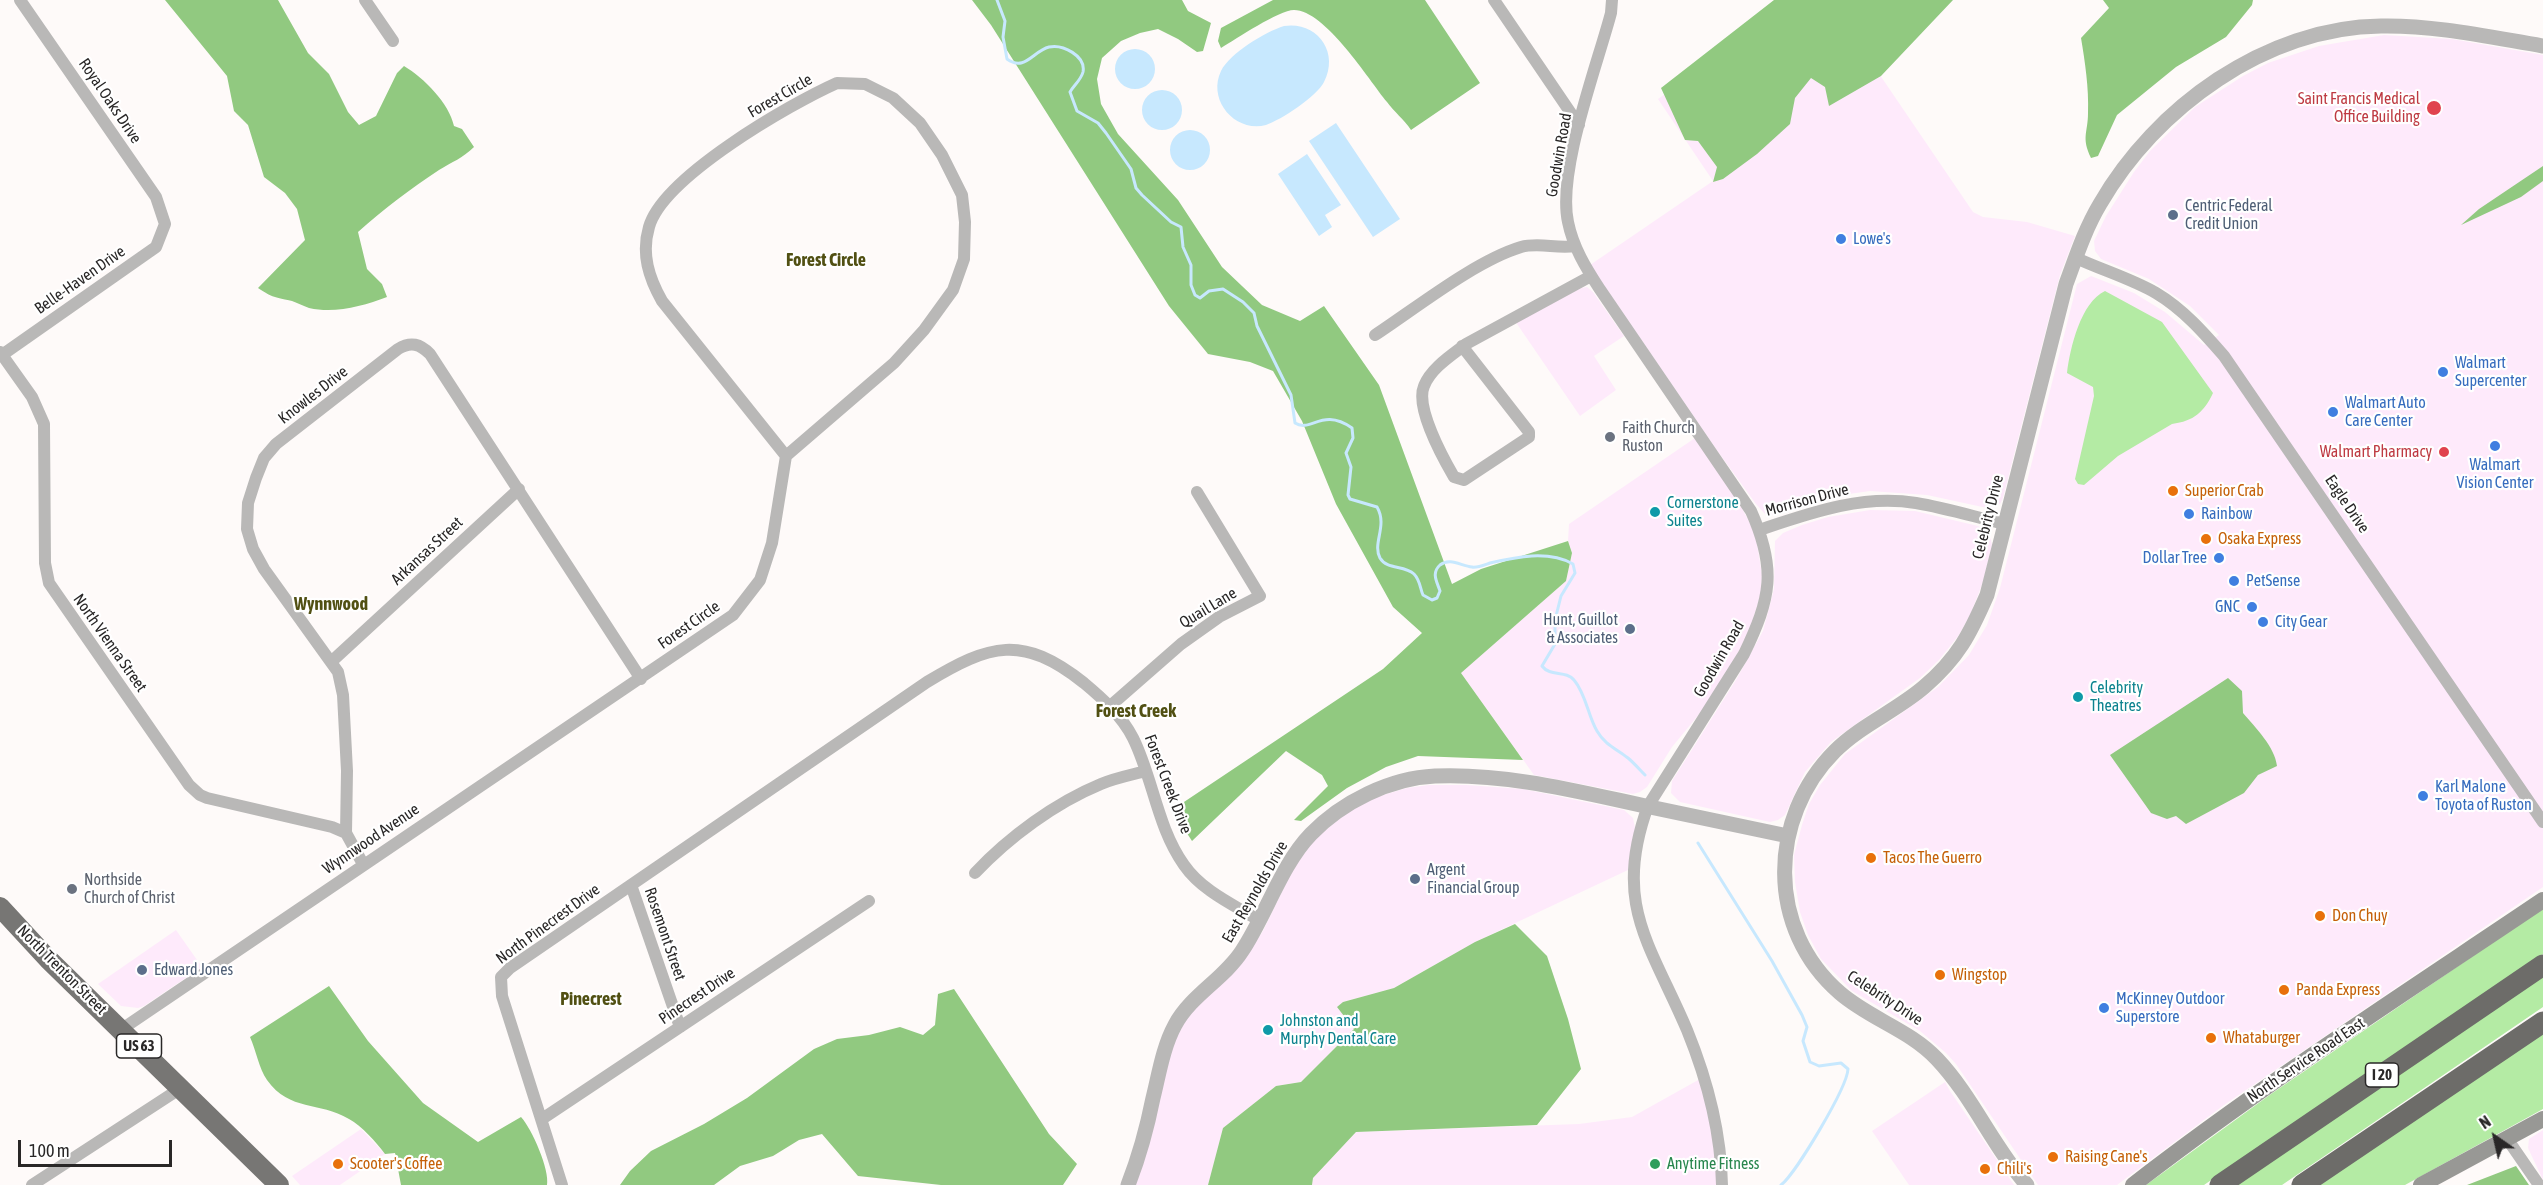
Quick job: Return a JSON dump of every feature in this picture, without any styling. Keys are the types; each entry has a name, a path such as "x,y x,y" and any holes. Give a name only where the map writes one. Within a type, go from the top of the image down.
{"highway":[{"name":"North Trenton Street","path":"0,907 48,959 279,1185"},
{"name":"I 20","path":"2220,1185 2543,965"},
{"path":"2302,1185 2543,1022"}],"main road":[{"name":"North Service Road East","path":"2133,1185 2207,1128 2298,1064 2543,900"},
{"path":"2421,1185 2508,1140 2543,1119"}],"street":[{"name":"Royal Oaks Drive","path":"21,0 156,197 165,224"},
{"path":"365,0 393,41"},
{"path":"1494,0 1579,125"},
{"name":"Goodwin Road","path":"1612,0 1605,36 1579,125 1567,185 1566,210 1575,246 1591,276 1735,486 1759,530 1768,563 1768,588 1755,632 1744,654 1648,806 1635,862 1634,888 1637,915 1647,945 1698,1060 1716,1122 1722,1185"},
{"name":"Celebrity Drive","path":"2026,1184 1963,1092 1936,1058 1907,1033 1842,995 1807,956 1792,922 1785,884 1790,824 1805,790 1823,764 1846,740 1923,688 1949,663 1970,635 1987,595 2066,284 2084,236 2100,204 2124,168 2162,125 2201,91 2240,66 2284,46 2325,33 2378,26 2427,27 2543,46"},
{"name":"Forest Circle","path":"641,678 733,615 760,580 772,543 786,456 894,363 924,330 953,290 964,259 965,222 962,195 942,155 920,123 893,98 865,84 837,83 776,114 679,182 661,203 649,226 646,254 649,278 662,301 786,456"},
{"name":"Belle-Haven Drive","path":"1,353 156,247 165,224"},
{"path":"1375,335 1493,259 1522,247 1575,246"},
{"name":"Eagle Drive","path":"2076,258 2154,292 2169,301 2201,330 2224,356 2543,822"},
{"path":"1462,346 1529,432 1529,437 1464,480 1454,477 1446,464 1421,399 1423,387 1430,375 1462,346 1591,276"},
{"name":"Knowles Drive","path":"363,864 346,833 347,771 343,695 338,672 264,569 253,549 247,529 248,503 264,458 276,444 398,349 407,343 414,344 423,347 430,354 641,678"},
{"name":"North Vienna Street","path":"1,353 32,397 44,424 45,563 49,583 189,785 207,798 332,827 346,833"},
{"name":"Arkansas Street","path":"331,662 519,489"},
{"name":"Quail Lane","path":"1109,706 1181,644 1219,617 1260,596 1197,492"},
{"name":"Morrison Drive","path":"1759,530 1852,503 1885,501 1915,503 2005,524"},
{"name":"Forest Creek Drive","path":"793,774 958,663 988,652 1008,650 1037,653 1067,670 1109,706 1132,737 1165,828 1185,866 1203,885 1260,921"},
{"name":"Wynnwood Avenue","path":"122,1029 641,678"},
{"path":"975,873 1007,844 1068,801 1103,783 1146,771"},
{"name":"North Pinecrest Drive","path":"562,1185 502,996 501,977 510,968 793,774"},
{"name":"East Reynolds Drive","path":"1128,1185 1146,1131 1162,1061 1176,1024 1199,996 1240,954 1309,835 1331,815 1360,798 1396,783 1434,776 1515,780 1788,836"},
{"name":"Rosemont Street","path":"631,885 680,1027"},
{"name":"Pinecrest Drive","path":"542,1119 869,901"},
{"path":"32,1185 181,1088"},
{"path":"2508,1140 2539,1185"}],"shaded area":[{"path":"1800,0 1829,0 1973,212 1983,217 2027,222 2075,236 2060,275 2003,498 2000,504 1993,507 1987,508 1927,495 1870,491 1828,497 1773,515 1765,514 1716,449 1590,265 1713,181 1658,99"},
{"path":"2384,35 2452,39 2543,55 2543,887 2224,1105 2117,1185 2038,1185 1956,1064 1946,1053 1920,1031 1852,991 1821,959 1808,935 1800,912 1795,882 1794,855 1802,825 1809,804 1820,785 1845,754 1938,687 1969,655 1987,625 2000,588 2077,284 2091,276 2134,293 2165,312 2204,345 2219,335 2190,306 2149,279 2101,259 2095,251 2094,241 2106,216 2134,172 2150,151 2195,107 2243,76 2268,63 2319,46"},
{"path":"1587,287 1624,336 1594,356 1616,390 1580,416 1515,321"},
{"path":"1695,438 1739,503 1751,525 1757,543 1762,575 1761,593 1748,636 1705,707 1672,747 1647,787 1640,792 1633,794 1534,775 1461,673 1566,581 1572,553 1568,541 1569,524"},
{"path":"1870,510 1915,511 1978,526 1989,532 1992,545 1983,582 1971,613 1959,635 1939,660 1920,678 1831,742 1805,772 1785,815 1778,820 1770,822 1680,802 1671,793 1672,781 1736,680 1763,631 1774,589 1775,541 1783,533 1802,525 1828,517"},
{"path":"1429,785 1523,789 1624,810 1633,818 1635,828 1628,870 1475,942 1394,988 1343,1002 1338,1007 1354,1029 1301,1082 1276,1086 1223,1128 1208,1185 1133,1185 1172,1047 1186,1019 1249,952 1263,931 1293,869 1315,839 1345,814 1376,797 1407,788"},
{"path":"176,930 202,967 138,1008 121,1006 98,984"},
{"path":"1700,1079 1712,1127 1719,1185 1312,1185 1313,1178 1356,1132 1579,1124 1632,1117"},
{"path":"1945,1082 2014,1185 1909,1185 1872,1131"},
{"path":"361,1129 385,1154 340,1185 300,1185 292,1176"},
{"path":"2543,1130 2543,1180 2528,1148 2529,1139"}],"green space":[{"path":"165,0 278,0 308,53 329,74 348,112 359,125 376,116 397,73 404,66 420,77 441,100 454,126 462,129 474,147 407,192 358,232 367,269 382,284 387,297 349,308 319,310 274,297 258,288 305,240 297,209 285,193 264,177 248,125 234,111 227,76"},
{"path":"972,0 1182,0 1188,11 1211,23 1203,51 1197,52 1158,29 1121,41 1102,58 1097,79 1101,104 1118,134 1178,200 1222,267 1262,305 1300,321 1324,306 1379,385 1452,584 1481,569 1568,541 1572,553 1566,581 1461,673 1523,760 1418,756 1386,767 1347,788 1301,821 1294,820 1328,786 1322,775 1286,751 1192,841 1172,810 1383,669 1422,633 1393,607 1336,504 1302,421 1273,371 1250,362 1208,354 1169,306 991,25"},
{"path":"1273,0 1425,0 1480,83 1411,130 1332,33 1306,13 1287,11 1221,48 1218,41 1221,28"},
{"path":"1774,0 1953,0 1881,76 1829,106 1825,87 1811,78 1795,98 1790,124 1757,154 1723,179 1713,182 1717,167 1698,141 1685,140 1661,88"},
{"path":"2103,0 2253,0 2252,5 2226,37 2176,67 2117,115 2098,156 2091,158 2086,140 2088,94 2081,38 2109,8"},
{"path":"2543,166 2543,181 2521,197 2461,225 2479,209"},
{"path":"2105,291 2162,322 2213,393 2206,405 2192,418 2172,424 2118,456 2084,485 2078,484 2075,479 2094,396 2093,387 2067,373 2074,339 2083,315 2089,305"},
{"path":"2228,678 2242,691 2243,713 2269,745 2277,766 2258,775 2244,793 2186,824 2176,816 2167,819 2151,813 2110,755"},
{"path":"2543,908 2543,954 2204,1185 2146,1185 2271,1094"},
{"path":"1515,924 1547,956 1568,1019 1581,1069 1537,1125 1356,1132 1313,1178 1312,1185 1208,1185 1223,1128 1276,1086 1301,1082 1354,1029 1337,1007 1343,1002 1394,988 1475,942"},
{"path":"2543,976 2543,1007 2282,1185 2235,1185"},
{"path":"329,986 368,1041 423,1103 478,1142 521,1117 539,1150 546,1170 547,1185 401,1185 395,1153 385,1154 364,1130 338,1113 295,1102 276,1090 264,1076 250,1037"},
{"path":"954,989 1049,1134 1077,1164 1063,1185 941,1185 858,1176 822,1134 799,1140 773,1156 740,1166 714,1185 620,1185 630,1171 651,1151 704,1124 747,1098 814,1049 837,1039 869,1035 900,1027 923,1035 935,1025 938,994"},
{"path":"2543,1029 2543,1109 2405,1185 2313,1185"},
{"path":"2516,1166 2529,1185 2467,1185"}],"water":[{"path":"1284,26 1306,28 1322,40 1329,59 1324,82 1307,100 1273,122 1255,126 1244,124 1234,119 1221,103 1218,82 1221,71 1232,57 1249,44"},
{"path":"1135,49 1149,55 1155,69 1149,83 1135,89 1121,83 1115,69 1121,55"},
{"path":"1162,90 1176,96 1182,110 1176,124 1162,130 1148,124 1142,110 1148,96"},
{"path":"1336,123 1400,219 1373,237 1309,141"},
{"path":"1190,130 1204,136 1210,150 1204,164 1190,170 1176,164 1170,150 1176,136"},
{"path":"1307,154 1341,205 1325,215 1332,227 1319,236 1278,174"}],"waterway":[{"path":"997,0 1005,21 1003,37 1007,59 1013,62 1024,62 1043,49 1061,47 1072,52 1081,61 1082,75 1070,92 1077,111 1098,123 1106,133 1131,169 1136,188 1142,195 1171,222 1181,227 1183,247 1191,265 1191,285 1195,295 1200,298 1209,291 1223,289 1243,302 1254,313 1257,326 1291,395 1295,423 1306,425 1333,420 1352,428 1353,438 1346,453 1351,467 1348,495 1350,499 1377,507 1381,521 1378,552 1383,562 1414,574 1419,581 1423,595 1432,600 1437,598 1440,591 1436,571 1444,563 1452,562 1476,567 1510,559 1543,556 1573,564 1575,573 1561,596 1555,620 1555,644 1542,666 1574,680 1600,736 1645,775"},
{"path":"1698,843 1772,961 1802,1015 1807,1027 1803,1041 1810,1062 1819,1066 1841,1063 1848,1069 1839,1093 1820,1130 1781,1185"}],"place":[{"name":"Saint Francis Medical Office Building","path":"2434,108"},
{"name":"Centric Federal Credit Union","path":"2173,215"},
{"name":"Lowe's","path":"1841,239"},
{"name":"Walmart Supercenter","path":"2443,372"},
{"name":"Walmart Auto Care Center","path":"2333,412"},
{"name":"Faith Church Ruston","path":"1610,437"},
{"name":"Walmart Vision Center","path":"2495,446"},
{"name":"Walmart Pharmacy","path":"2444,452"},
{"name":"Superior Crab","path":"2173,491"},
{"name":"Cornerstone Suites","path":"1655,512"},
{"name":"Rainbow","path":"2189,514"},
{"name":"Osaka Express","path":"2206,539"},
{"name":"Dollar Tree","path":"2219,558"},
{"name":"PetSense","path":"2234,581"},
{"name":"GNC","path":"2252,607"},
{"name":"City Gear","path":"2263,622"},
{"name":"Hunt, Guillot & Associates","path":"1630,629"},
{"name":"Celebrity Theatres","path":"2078,697"},
{"name":"Karl Malone Toyota of Ruston","path":"2423,796"},
{"name":"Tacos The Guerro","path":"1871,858"},
{"name":"Argent Financial Group","path":"1415,879"},
{"name":"Northside Church of Christ","path":"72,889"},
{"name":"Don Chuy","path":"2320,916"},
{"name":"Edward Jones","path":"142,970"},
{"name":"Wingstop","path":"1940,975"},
{"name":"Panda Express","path":"2284,990"},
{"name":"McKinney Outdoor Superstore","path":"2104,1008"},
{"name":"Johnston and Murphy Dental Care","path":"1268,1030"},
{"name":"Whataburger","path":"2211,1038"},
{"name":"Raising Cane's","path":"2053,1157"},
{"name":"Scooter's Coffee","path":"338,1164"},
{"name":"Anytime Fitness","path":"1655,1164"},
{"name":"Chili's","path":"1985,1169"}],"district":[{"name":"Forest Circle","path":"826,260"},
{"name":"Wynnwood","path":"331,604"},
{"name":"Forest Creek","path":"1136,711"},
{"name":"Pinecrest","path":"591,999"}]}
